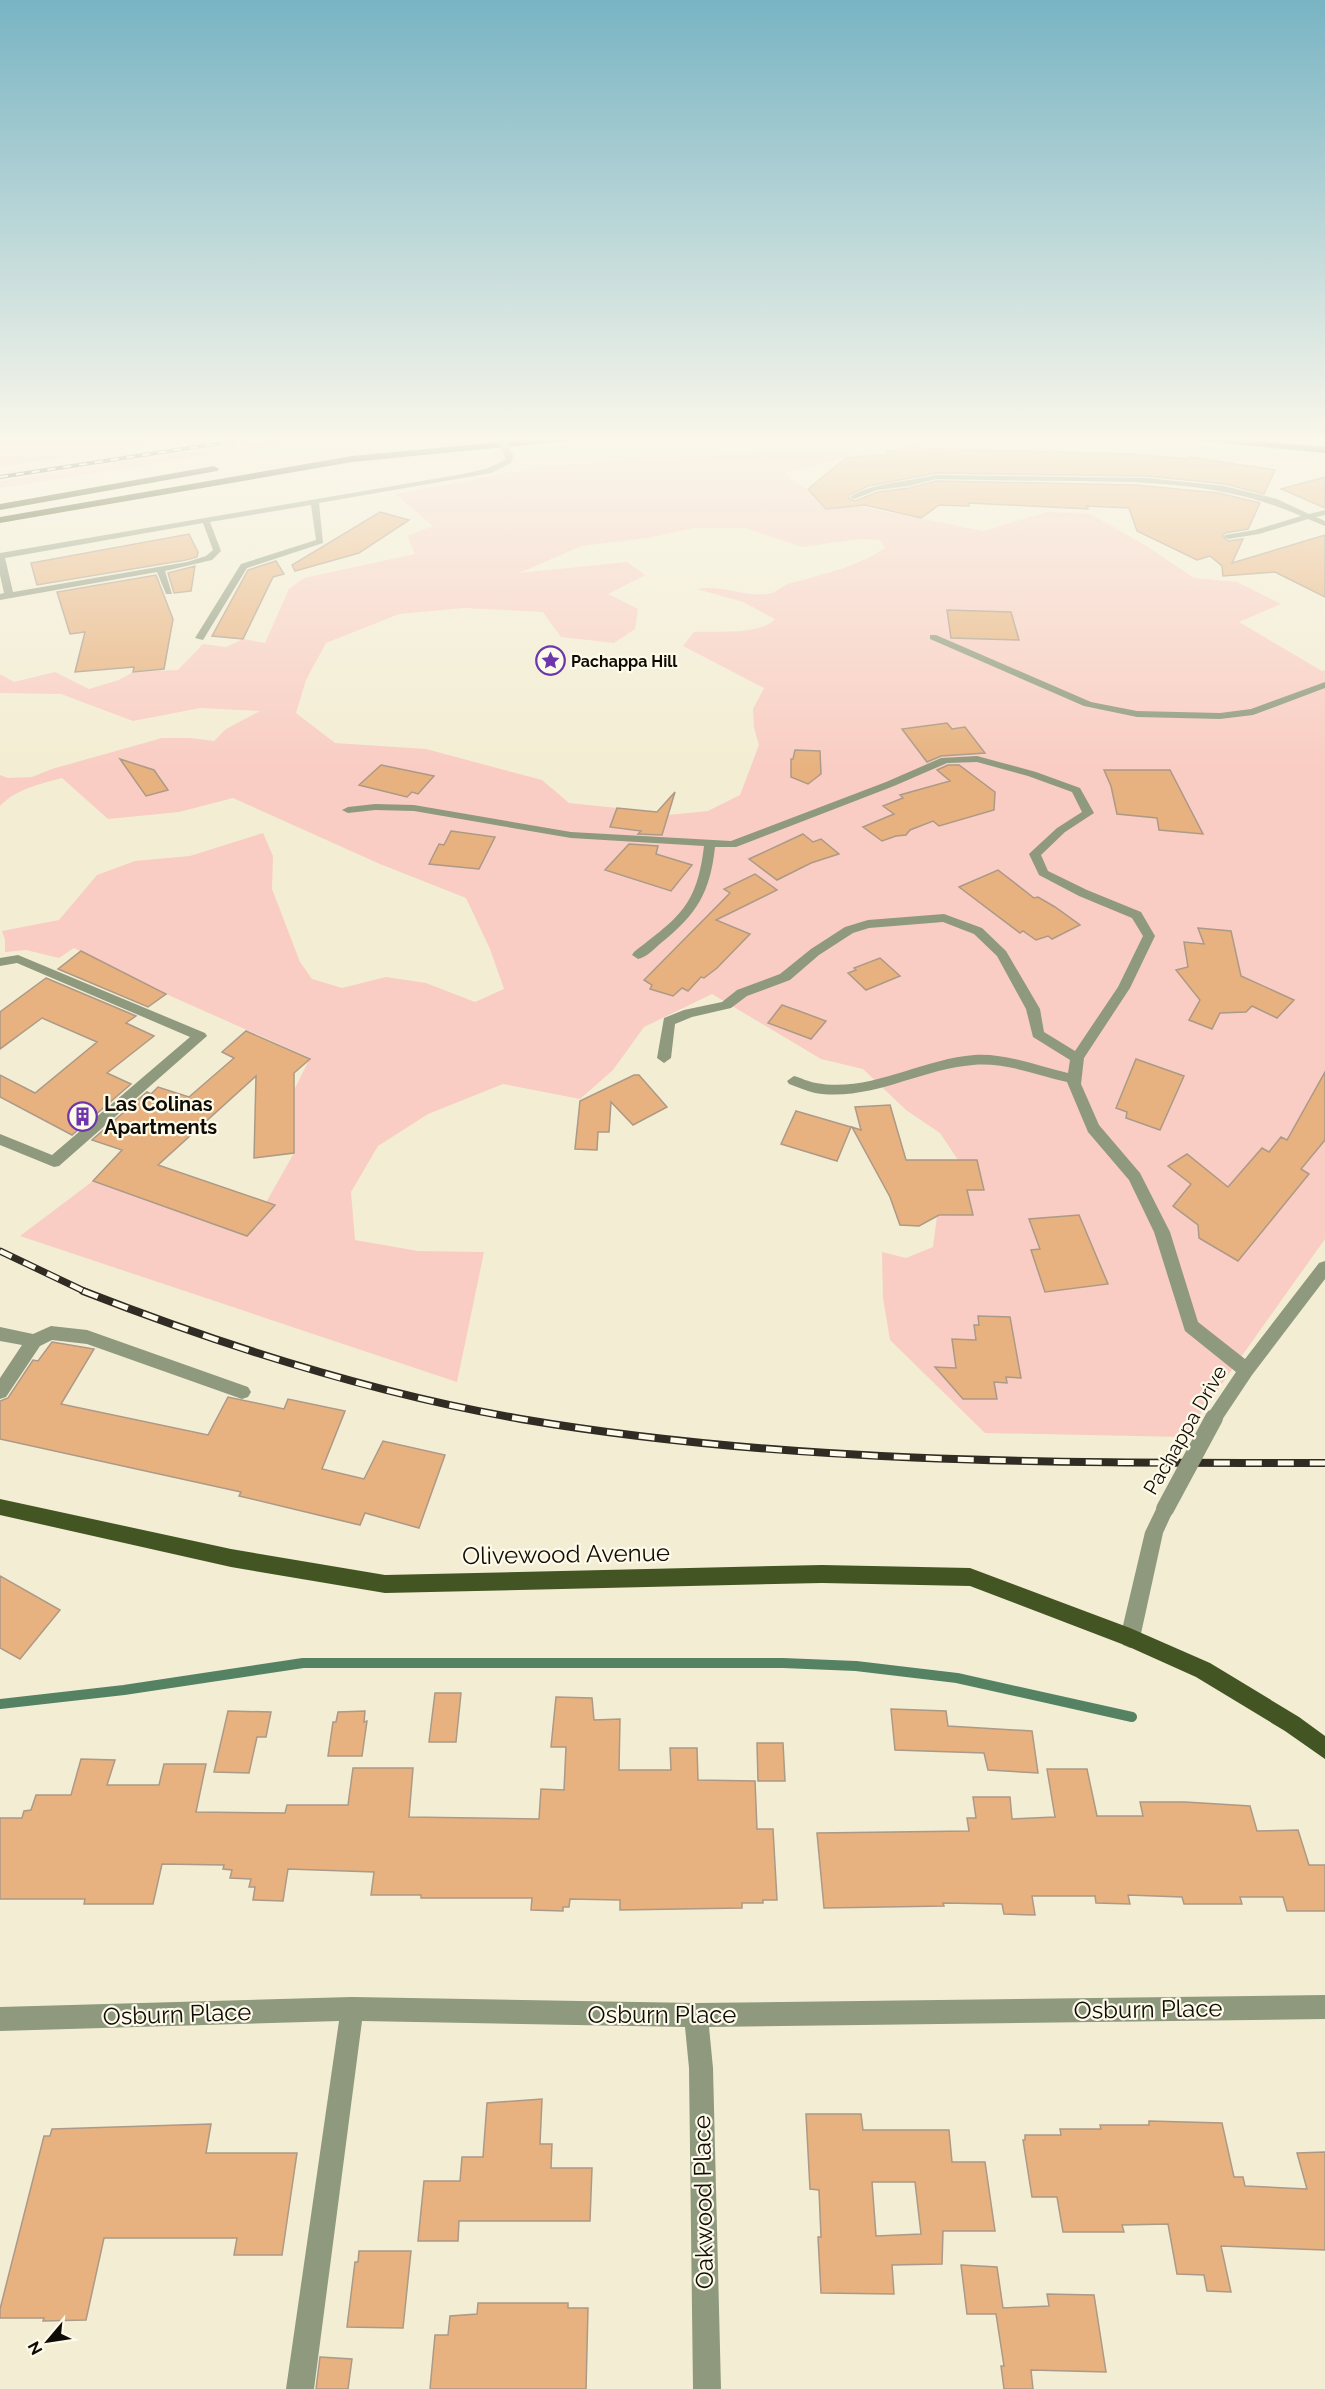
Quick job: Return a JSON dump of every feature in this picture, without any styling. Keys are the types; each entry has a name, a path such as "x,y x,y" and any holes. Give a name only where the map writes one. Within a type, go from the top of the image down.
{"main road":[{"name":"Olivewood Avenue","path":"0,1507 231,1558 385,1584 822,1574 970,1577 1131,1638 1203,1670 1292,1724 1325,1749"}],"street":[{"path":"56,546 0,556 4,596 203,560 216,553 214,546"},
{"path":"200,638 244,566 303,546"},
{"path":"160,569 169,592"},
{"path":"933,637 1088,704 1137,714 1220,716 1253,712 1325,685"},
{"path":"348,810 375,807 414,808 571,835 732,846 945,760 977,759 1032,774 1076,790 1088,813 1061,830 1035,854 1043,873 1137,915 1149,936 1124,988 1077,1058 1074,1084 1093,1128 1135,1177 1162,1232 1191,1326 1246,1370"},
{"path":"638,955 691,910 704,884 710,843"},
{"path":"664,1058 669,1021 689,1013 726,1005 742,993 785,976 815,952 849,930 868,924 921,918 944,918 978,931 1002,954 1033,1009 1038,1034 1077,1058"},
{"path":"0,962 18,959 200,1036 54,1162 0,1139"},
{"path":"794,1081 823,1090 878,1084 905,1074 972,1060 988,1060 1075,1079"},
{"name":"Pachappa Drive","path":"1131,1638 1154,1532 1165,1509 1214,1418 1246,1370 1325,1267"},
{"path":"0,1392 34,1341 51,1333 87,1337 242,1392"},
{"path":"0,1334 34,1341"},
{"name":"Osburn Place","path":"0,2019 352,2009 696,2015 1325,2007"},
{"path":"300,2389 352,2009"},
{"name":"Oakwood Place","path":"696,2015 701,2068 707,2389"}],"shaded area":[{"path":"412,546 581,546 519,573 627,562 645,575 608,594 638,609 635,629 614,643 561,637 543,612 464,608 399,614 326,643 306,680 296,713 335,743 426,749 542,780 569,803 617,808 610,827 645,831 668,815 708,811 740,795 759,745 754,728 753,709 764,688 683,646 694,632 749,630 760,628 775,619 743,602 697,589 716,588 754,594 772,593 788,584 850,566 874,555 884,546 1147,546 1194,578 1237,582 1281,604 1239,622 1322,671 1325,670 1325,1239 1184,1437 985,1433 890,1340 883,1298 882,1252 906,1258 933,1247 937,1216 973,1215 967,1190 984,1190 958,1160 940,1133 906,1110 863,1069 821,1059 712,994 644,1027 613,1070 580,1099 503,1084 428,1114 378,1146 351,1192 355,1240 418,1251 484,1252 457,1382 20,1236 93,1181 247,1236 294,1153 294,1090 310,1058 166,994 74,948 59,958 26,950 5,952 2,931 59,920 97,875 135,861 190,856 263,833 273,856 272,889 300,962 312,979 342,988 386,977 426,983 475,1002 504,989 490,949 466,898 380,864 233,798 179,812 108,819 62,778 21,791 0,806 0,775 8,778 32,777 52,769 162,738 214,741 226,729 260,711 200,708 133,721 61,694 0,693 0,674 14,682 55,672 89,689 119,680 133,672 178,670 203,644 226,647 243,639 265,643 289,589 304,578 415,554"}],"building":[{"path":"121,546 195,546 198,552 197,557 186,560 37,585 31,563"},
{"path":"323,546 369,546 359,553 295,571 292,565"},
{"path":"1169,546 1240,546 1232,563 1287,546 1325,546 1325,597 1275,572 1223,576 1222,566 1210,556 1197,560"},
{"path":"276,561 284,574 273,577 243,639 212,636 248,570"},
{"path":"195,566 191,591 174,593 168,573"},
{"path":"156,575 173,619 164,669 133,672 134,667 75,672 85,632 70,634 57,592"},
{"path":"947,610 1011,612 1019,640 951,638"},
{"path":"947,723 952,729 965,727 985,753 941,756 927,762 902,729"},
{"path":"795,750 820,751 821,774 808,784 791,777 791,759 793,759"},
{"path":"120,759 154,770 168,790 146,796"},
{"path":"381,765 434,776 418,794 412,792 407,797 359,785"},
{"path":"948,765 959,765 995,792 994,810 939,826 933,821 910,830 906,835 882,841 863,827 894,814 883,806 903,798 900,795 950,781 937,770"},
{"path":"1104,770 1170,770 1203,834 1159,830 1157,818 1117,814 1111,786"},
{"path":"675,792 662,835 638,834 641,831 610,827 617,808 657,812"},
{"path":"451,831 495,837 479,869 429,864 439,844 444,845"},
{"path":"803,834 813,842 821,839 839,854 811,863 777,880 749,859"},
{"path":"629,844 658,846 656,854 692,865 671,891 605,870"},
{"path":"998,870 1034,898 1038,897 1080,925 1052,939 1048,936 1036,940 1023,931 1020,933 959,887"},
{"path":"755,874 777,890 716,920 750,934 717,968 704,978 701,977 688,991 682,988 673,996 650,989 652,985 644,980 730,893 724,889"},
{"path":"1198,928 1231,931 1241,976 1294,1000 1277,1018 1252,1006 1246,1012 1220,1013 1212,1029 1189,1020 1200,1000 1176,970 1188,967 1184,942 1204,944"},
{"path":"81,951 166,994 148,1007 58,969"},
{"path":"880,958 900,976 866,990 848,973 856,970 854,968"},
{"path":"46,978 136,1016 126,1023 154,1036 107,1073 131,1084 72,1135 0,1097 0,1075 35,1093 97,1042 42,1018 0,1049 0,1012"},
{"path":"782,1005 826,1021 811,1039 768,1023"},
{"path":"246,1031 310,1059 294,1073 294,1153 254,1158 256,1076 158,1165 275,1205 247,1236 93,1181 122,1150 92,1140 147,1092 151,1094 158,1087 189,1097 234,1058 222,1052"},
{"path":"1136,1059 1184,1076 1160,1130 1126,1118 1127,1112 1116,1108"},
{"path":"1325,1072 1325,1140 1301,1169 1309,1174 1238,1261 1199,1238 1198,1225 1173,1206 1191,1184 1168,1166 1187,1154 1228,1187 1262,1148 1269,1152 1281,1137 1287,1140"},
{"path":"634,1075 639,1075 667,1107 633,1125 611,1102 609,1132 598,1132 597,1150 575,1149 580,1101"},
{"path":"890,1105 906,1160 977,1160 984,1190 967,1190 973,1215 939,1215 919,1226 900,1225 890,1197 852,1127 861,1130 855,1107"},
{"path":"796,1111 851,1127 837,1161 781,1144"},
{"path":"1079,1215 1108,1284 1045,1292 1031,1250 1040,1249 1029,1219"},
{"path":"978,1316 1010,1317 1021,1378 1006,1377 1007,1383 994,1382 997,1399 963,1399 935,1367 956,1368 952,1339 976,1340 974,1325 979,1325"},
{"path":"52,1342 94,1349 61,1404 208,1435 228,1397 284,1409 288,1399 345,1411 322,1469 364,1479 383,1441 445,1455 419,1528 365,1513 360,1525 239,1496 241,1492 0,1439 0,1401 8,1398 33,1360 38,1361"},
{"path":"0,1576 60,1610 20,1659 0,1648"},
{"path":"435,1693 461,1693 456,1742 429,1742"},
{"path":"556,1697 592,1698 594,1720 620,1719 619,1770 671,1770 670,1748 697,1748 698,1780 755,1781 757,1829 773,1829 777,1900 742,1903 742,1908 620,1910 620,1900 570,1899 569,1907 563,1907 563,1911 531,1910 532,1898 421,1898 421,1895 371,1895 374,1872 288,1869 283,1901 253,1900 255,1887 249,1887 251,1879 230,1878 232,1870 223,1869 224,1865 162,1864 153,1904 84,1904 85,1899 0,1899 0,1818 22,1818 24,1811 31,1810 36,1795 71,1795 81,1759 115,1760 107,1785 159,1785 164,1764 206,1764 196,1812 285,1813 287,1805 348,1805 353,1768 413,1768 409,1817 539,1819 541,1789 564,1790 566,1747 551,1747"},
{"path":"891,1709 946,1711 948,1726 1032,1731 1038,1773 988,1770 984,1753 895,1750"},
{"path":"228,1711 271,1712 266,1737 257,1737 249,1773 214,1772"},
{"path":"365,1711 364,1722 367,1721 362,1756 328,1756 333,1722 336,1722 338,1712"},
{"path":"757,1743 783,1743 785,1781 758,1781"},
{"path":"1047,1769 1087,1769 1097,1816 1143,1816 1140,1802 1250,1806 1257,1831 1298,1830 1309,1865 1325,1865 1325,1911 1287,1911 1283,1897 1240,1897 1242,1904 1184,1904 1182,1897 1128,1895 1130,1904 1096,1903 1095,1896 1032,1896 1035,1915 1004,1914 1002,1904 943,1903 944,1906 824,1908 817,1833 969,1831 967,1818 976,1818 973,1797 1010,1797 1012,1819 1055,1817"},
{"path":"542,2099 540,2144 552,2144 551,2168 592,2168 590,2221 459,2221 458,2241 418,2241 424,2181 460,2181 462,2157 483,2157 487,2103"},
{"path":"806,2114 861,2114 863,2130 949,2130 952,2162 985,2162 995,2231 943,2231 942,2264 892,2265 894,2294 821,2293 818,2237 821,2237 819,2190 810,2189","holes":["872,2182 915,2182 921,2234 876,2236"]},
{"path":"1149,2121 1222,2123 1234,2177 1243,2177 1245,2186 1307,2189 1297,2153 1325,2152 1325,2250 1221,2246 1231,2292 1207,2291 1204,2275 1177,2274 1168,2224 1122,2225 1124,2232 1063,2232 1057,2197 1032,2197 1023,2140 1025,2140 1025,2135 1061,2135 1060,2129 1101,2129 1100,2125 1149,2125"},
{"path":"211,2124 206,2153 297,2153 282,2255 234,2255 237,2238 104,2238 86,2320 43,2321 44,2318 0,2318 0,2309 44,2136 50,2136 52,2129"},
{"path":"359,2251 411,2251 403,2328 347,2327 355,2262 358,2262"},
{"path":"961,2265 997,2267 1003,2308 1049,2306 1047,2294 1094,2295 1106,2372 1031,2370 1033,2389 1004,2389 1001,2366 1004,2366 996,2314 967,2314"},
{"path":"478,2303 568,2303 568,2308 588,2308 586,2389 430,2389 435,2335 448,2335 450,2316 477,2314"},
{"path":"320,2357 352,2359 348,2389 316,2389"}],"waterway":[{"path":"0,1704 124,1690 303,1663 783,1663 856,1666 957,1678 1132,1717"}],"railway":[{"path":"0,1251 86,1292"},
{"path":"83,1291 190,1331 354,1382 521,1419 621,1434 821,1453 922,1458 1325,1463"}],"place":[{"name":"Pachappa Hill","path":"550,661"},
{"name":"Las Colinas Apartments","path":"83,1116"}]}
